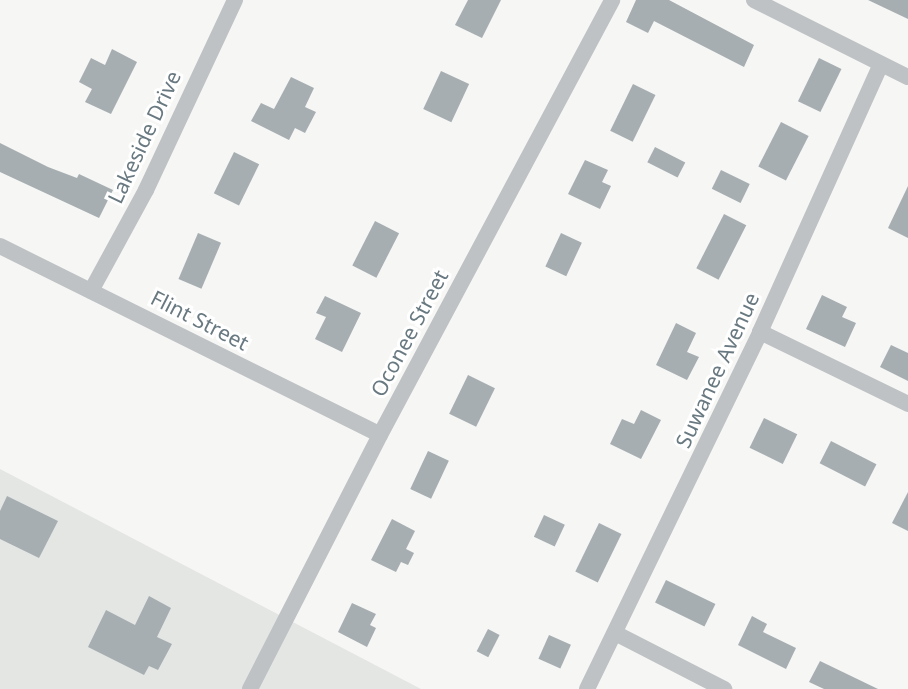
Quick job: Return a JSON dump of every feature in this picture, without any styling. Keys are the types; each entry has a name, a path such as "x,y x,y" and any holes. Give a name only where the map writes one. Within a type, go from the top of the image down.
{"street":[{"name":"Lakeside Drive","path":"91,291 146,190 235,0"},
{"name":"Oconee Street","path":"250,689 380,435 612,0"},
{"path":"754,0 880,66 908,77"},
{"name":"Suwanee Avenue","path":"587,689 760,332 880,66"},
{"name":"Flint Street","path":"0,246 380,435"},
{"path":"760,332 908,404"},
{"path":"615,633 724,689"}],"shaded area":[{"path":"0,469 421,689 0,689"}],"building":[{"path":"468,0 501,0 482,38 455,25"},
{"path":"636,0 669,0 754,45 744,67 654,21 648,33 626,22"},
{"path":"868,0 908,0 908,19"},
{"path":"112,49 137,62 111,114 85,102 92,89 79,82 91,58 105,65"},
{"path":"819,58 841,69 820,112 798,101"},
{"path":"441,71 469,84 451,122 423,109"},
{"path":"291,77 314,88 305,107 316,112 305,133 295,128 289,140 251,121 261,103 274,109"},
{"path":"633,84 655,95 633,142 610,131"},
{"path":"781,122 809,136 786,181 758,167"},
{"path":"0,143 48,167 77,178 79,174 113,190 99,218 0,172"},
{"path":"655,147 685,162 678,178 647,162"},
{"path":"234,152 259,164 239,206 214,193"},
{"path":"585,160 608,170 602,182 611,186 600,209 568,194"},
{"path":"721,170 750,184 741,203 712,189"},
{"path":"908,186 908,238 888,228"},
{"path":"724,214 746,225 719,280 696,268"},
{"path":"375,221 399,233 376,278 352,266"},
{"path":"198,233 221,243 201,289 178,279"},
{"path":"561,233 582,243 566,276 545,267"},
{"path":"822,295 847,307 842,317 856,323 845,347 806,329"},
{"path":"325,296 361,313 342,352 315,339 326,317 316,313"},
{"path":"676,323 696,333 687,352 699,357 687,380 656,365"},
{"path":"891,345 908,353 908,381 880,367"},
{"path":"468,375 495,388 476,427 449,414"},
{"path":"641,410 661,420 641,459 610,444 622,419 634,424"},
{"path":"764,418 797,434 783,464 750,448"},
{"path":"831,441 876,464 865,486 820,463"},
{"path":"428,451 449,461 431,499 410,489"},
{"path":"908,492 908,531 892,523"},
{"path":"7,496 58,521 39,558 0,539 0,511"},
{"path":"544,515 565,525 555,546 534,537"},
{"path":"392,519 415,531 406,549 414,553 408,565 401,562 396,572 371,560"},
{"path":"599,523 621,534 598,582 575,572"},
{"path":"666,580 715,604 704,627 655,602"},
{"path":"149,596 171,608 157,637 172,644 158,670 149,666 144,675 88,647 106,610 135,625"},
{"path":"352,603 376,614 370,625 376,628 367,647 338,632"},
{"path":"752,616 767,624 763,632 796,648 786,669 738,645"},
{"path":"488,629 500,635 488,657 477,651"},
{"path":"549,635 571,645 560,669 538,659"},
{"path":"820,661 878,689 824,689 809,682"}]}
